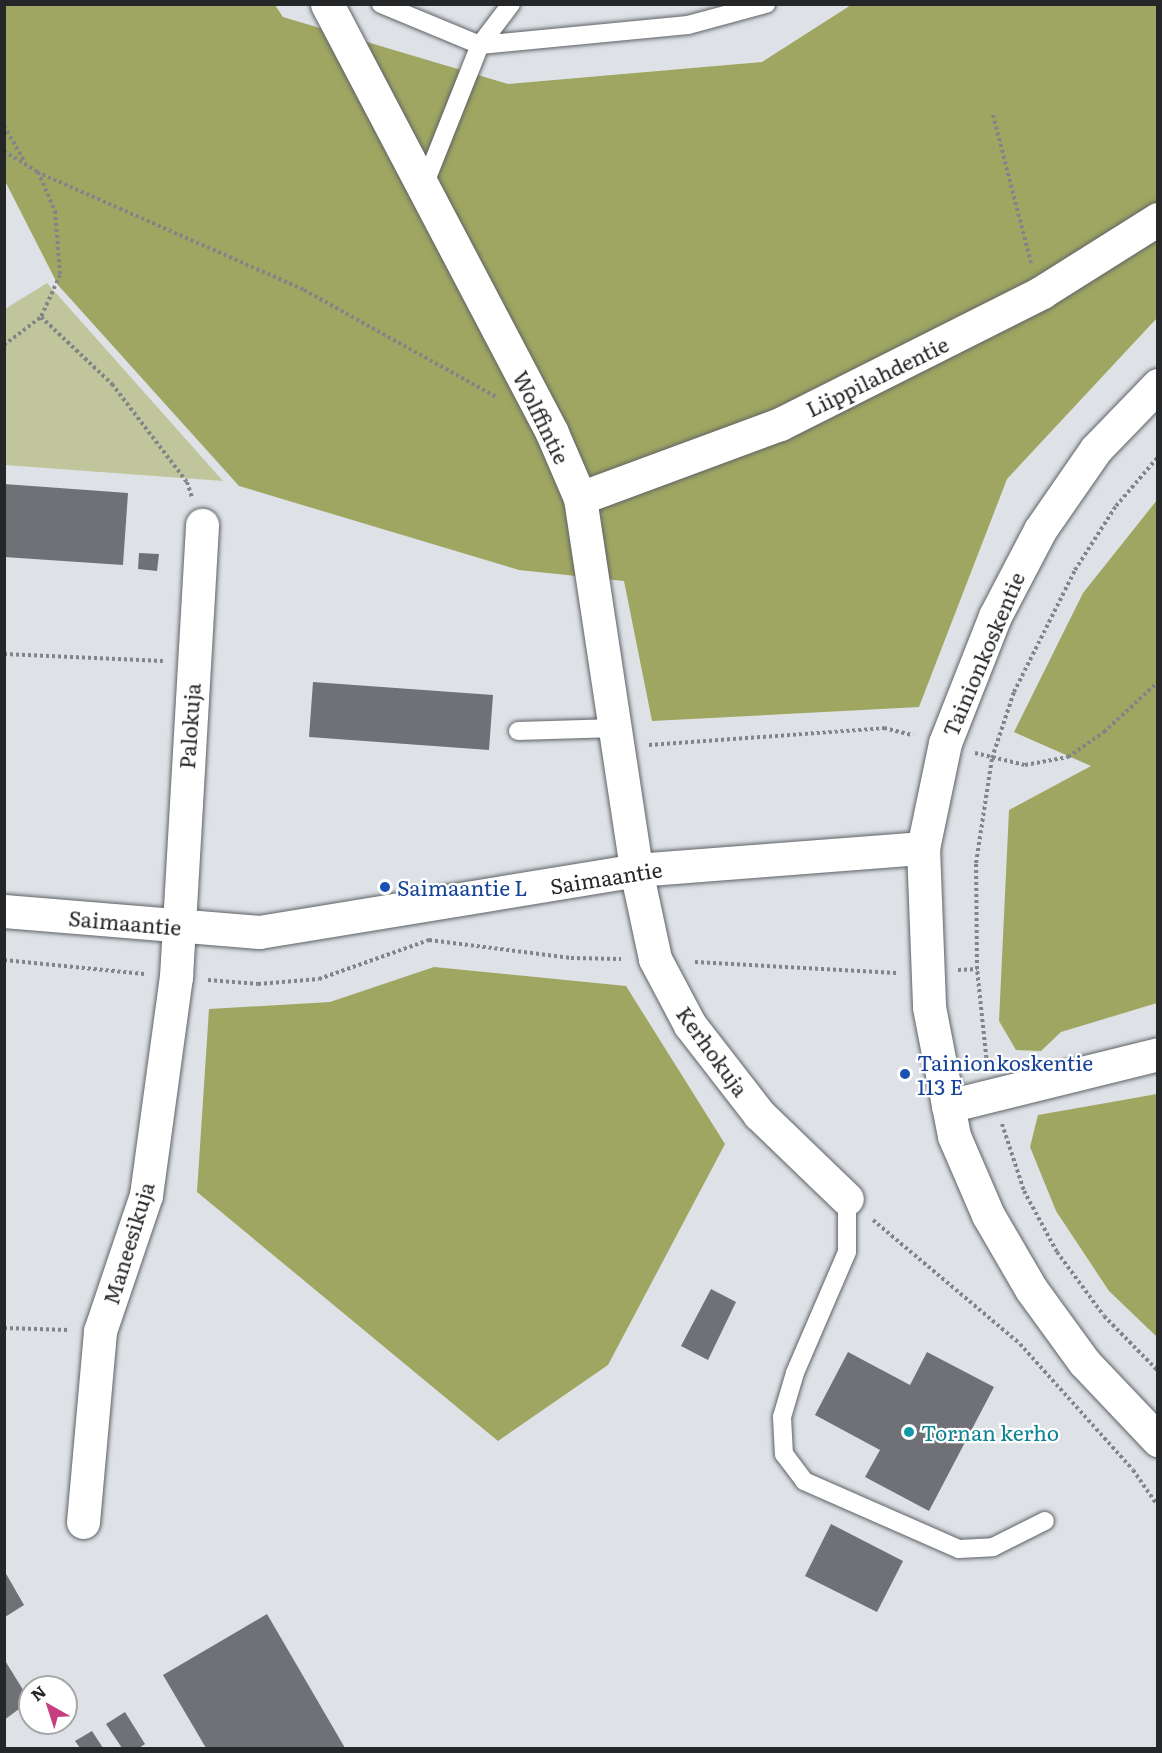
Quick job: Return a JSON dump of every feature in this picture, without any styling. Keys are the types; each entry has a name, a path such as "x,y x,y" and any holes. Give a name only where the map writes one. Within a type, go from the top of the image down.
{"street":[{"name":"Wolffintie","path":"327,4 552,433 580,498 636,870"},
{"name":"Liippilahdentie","path":"580,498 780,423 1042,291 1158,219"},
{"name":"Tainionkoskentie","path":"1158,385 1096,449 1040,530 995,616 945,743 923,848 926,972 954,1136 988,1215 1031,1289 1084,1362 1158,1440"},
{"name":"Palokuja","path":"177,928 202,525"},
{"name":"Saimaantie","path":"4,911 177,928 259,932 636,870 923,848"},
{"name":"Kerhokuja","path":"636,870 655,959 690,1026 759,1114 847,1199"},
{"name":"Maneesikuja","path":"83,1521 100,1331 146,1196 176,977 177,928"},
{"path":"948,1106 994,1097 1158,1054"}],"lane":[{"path":"381,4 480,45 688,25 766,4"},
{"path":"423,189 480,45 511,4"},
{"path":"518,731 617,737"},
{"path":"847,1199 847,1252 795,1373 782,1418 784,1454 804,1481 959,1549 993,1547 1045,1521"}],"path":[{"path":"993,115 1042,291"},
{"path":"4,126 25,163"},
{"path":"4,151 38,172 304,290 505,403"},
{"path":"4,345 41,317 60,274 55,211 38,172"},
{"path":"41,317 112,384 159,444 187,482 202,525"},
{"path":"1158,457 1116,506 1075,570 1014,692 992,758 976,863 977,969 984,1054 994,1097 1024,1191 1057,1252 1104,1316 1158,1371"},
{"path":"4,654 194,663"},
{"path":"617,737 884,728 1025,765 1068,757 1104,732 1158,682"},
{"path":"4,960 258,984 320,980 429,940 571,958 655,959 926,972 977,969"},
{"path":"847,1199 1020,1344 1133,1470 1158,1506"},
{"path":"4,1328 100,1331"}],"green space":[{"path":"5,5 275,5 283,17 508,84 762,62 851,5 1157,5 1157,318 1007,479 919,707 652,721 624,581 519,570 239,486 58,285 5,181"},
{"path":"47,283 223,481 5,465 5,309"},
{"path":"1157,500 1157,1003 1061,1032 1041,1051 1016,1050 999,1021 1009,810 1091,766 1014,732 1083,593"},
{"path":"434,967 626,986 725,1144 608,1365 498,1441 197,1192 209,1009 330,1002"},
{"path":"1158,1094 1157,1337 1109,1291 1056,1211 1030,1147 1038,1115"}],"building":[{"path":"4,484 128,493 123,565 4,557"},
{"path":"139,553 159,554 157,571 138,569"},
{"path":"313,682 493,695 489,750 309,737"},
{"path":"711,1289 736,1302 708,1360 681,1346"},
{"name":"Tornan kerho","path":"848,1352 910,1385 927,1352 994,1387 929,1511 865,1477 880,1450 815,1415"},
{"path":"831,1524 903,1561 877,1612 805,1576"},
{"path":"5,1572 24,1605 5,1617"},
{"path":"267,1614 345,1748 206,1748 163,1675"},
{"path":"4,1659 18,1682 18,1710 4,1720"},
{"path":"125,1712 145,1744 139,1748 122,1748 106,1724"},
{"path":"92,1731 103,1748 80,1748 75,1741"}],"place":[{"name":"Saimaantie L","path":"385,887"},
{"name":"Tainionkoskentie 113 E","path":"905,1074"},
{"name":"Tornan kerho","path":"909,1432"}]}
